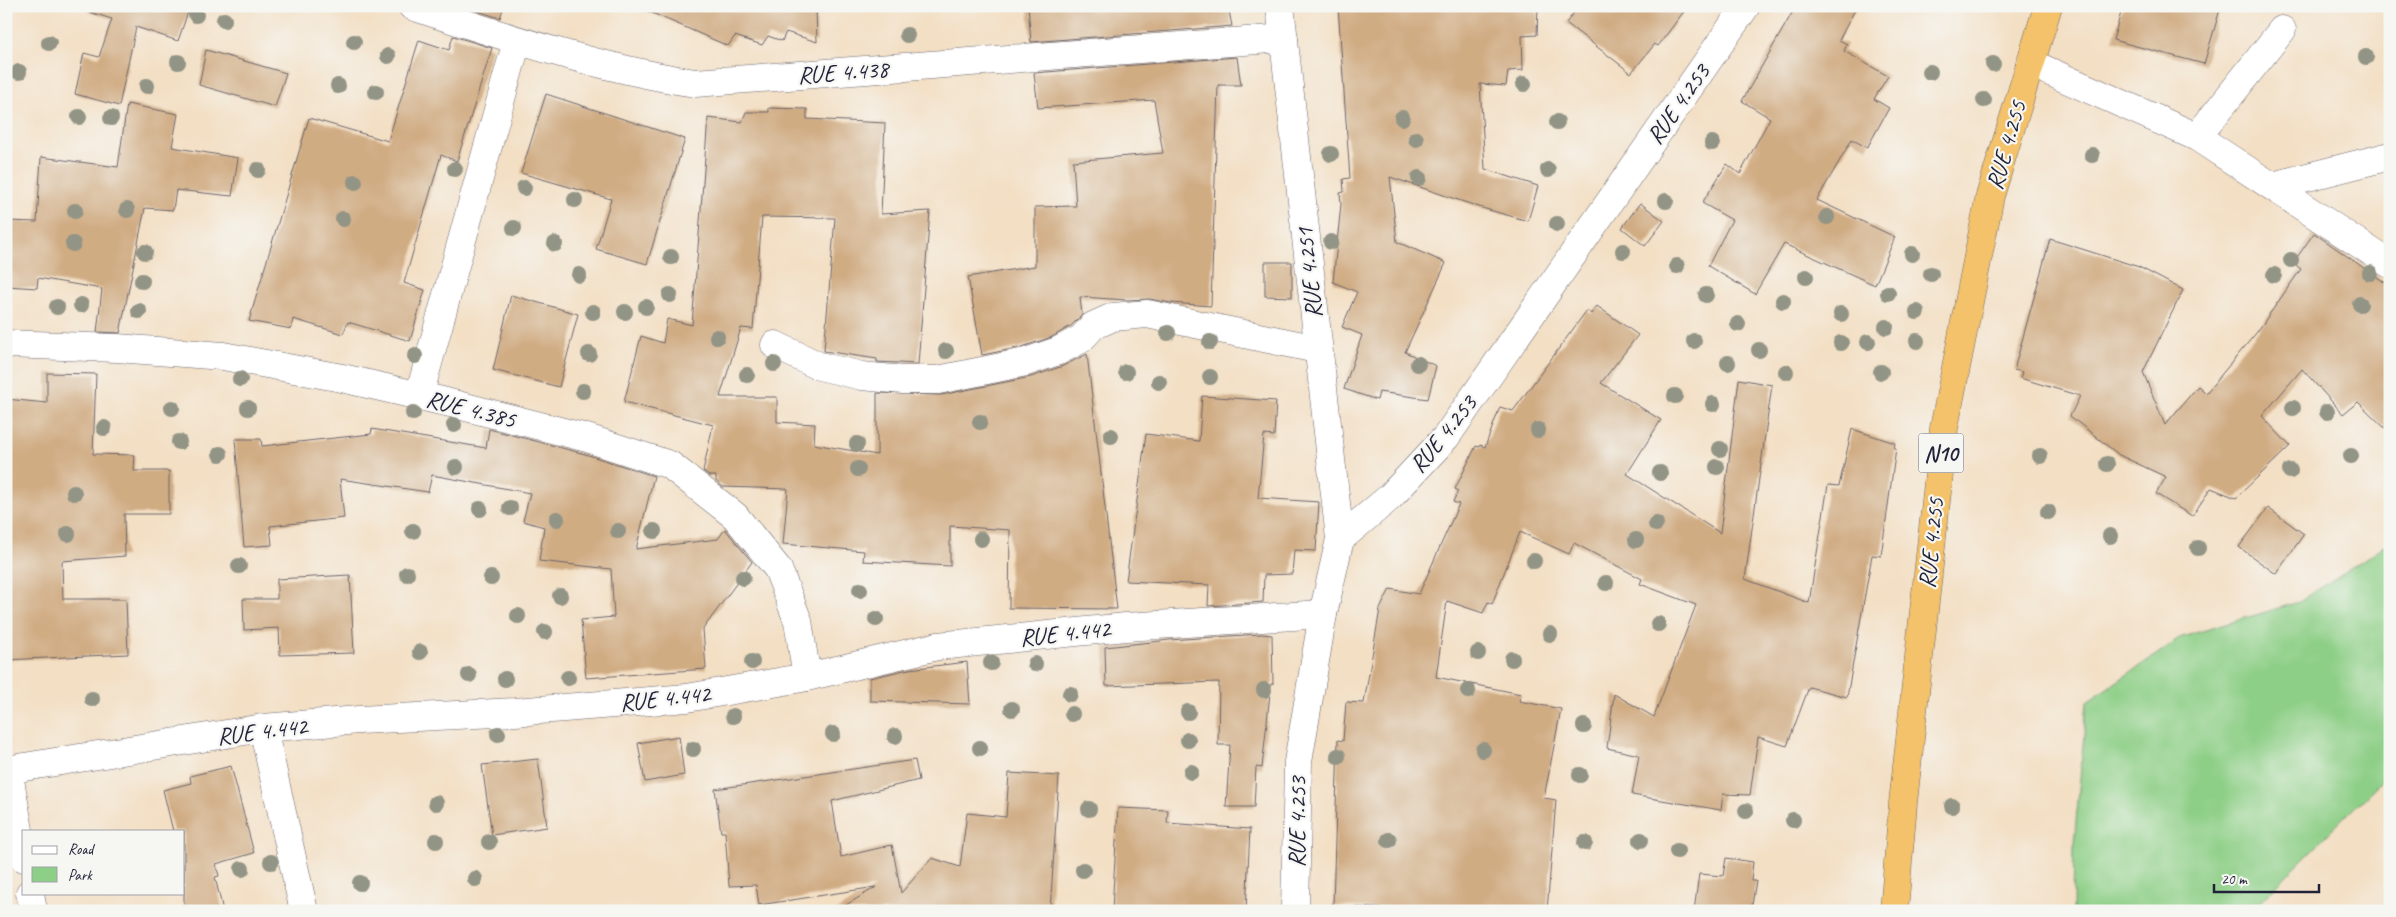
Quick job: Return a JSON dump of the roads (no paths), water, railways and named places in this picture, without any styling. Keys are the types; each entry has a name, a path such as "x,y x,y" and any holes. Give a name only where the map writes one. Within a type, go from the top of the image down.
{"highway":[{"name":"RUE 4.255","path":"1894,911 1903,803 1944,428 1990,196 2048,6"}],"street":[{"name":"RUE 4.438","path":"412,6 517,41 641,74 695,83 1284,38"},
{"name":"RUE 4.251","path":"1280,6 1317,349 1340,539"},
{"name":"RUE 4.253","path":"1295,911 1298,762 1323,614 1340,539 1390,497 1446,437 1746,6"},
{"path":"2197,137 2282,30"},
{"path":"419,396 517,41"},
{"path":"2030,63 2197,137 2390,264"},
{"path":"2272,186 2390,156"},
{"path":"775,345 819,366 862,376 912,380 938,380 1026,362 1058,351 1081,338 1093,326 1113,317 1147,314 1317,349"},
{"name":"RUE 4.385","path":"6,344 117,348 223,356 342,378 419,396 587,438 670,465 735,516 778,569 798,622 807,677"},
{"name":"RUE 4.442","path":"7,770 263,728 359,720 515,712 688,698 807,677 938,646 1126,627 1323,614"},
{"path":"263,728 304,911"},
{"path":"7,770 22,848"},
{"path":"30,894 33,911"}]}
